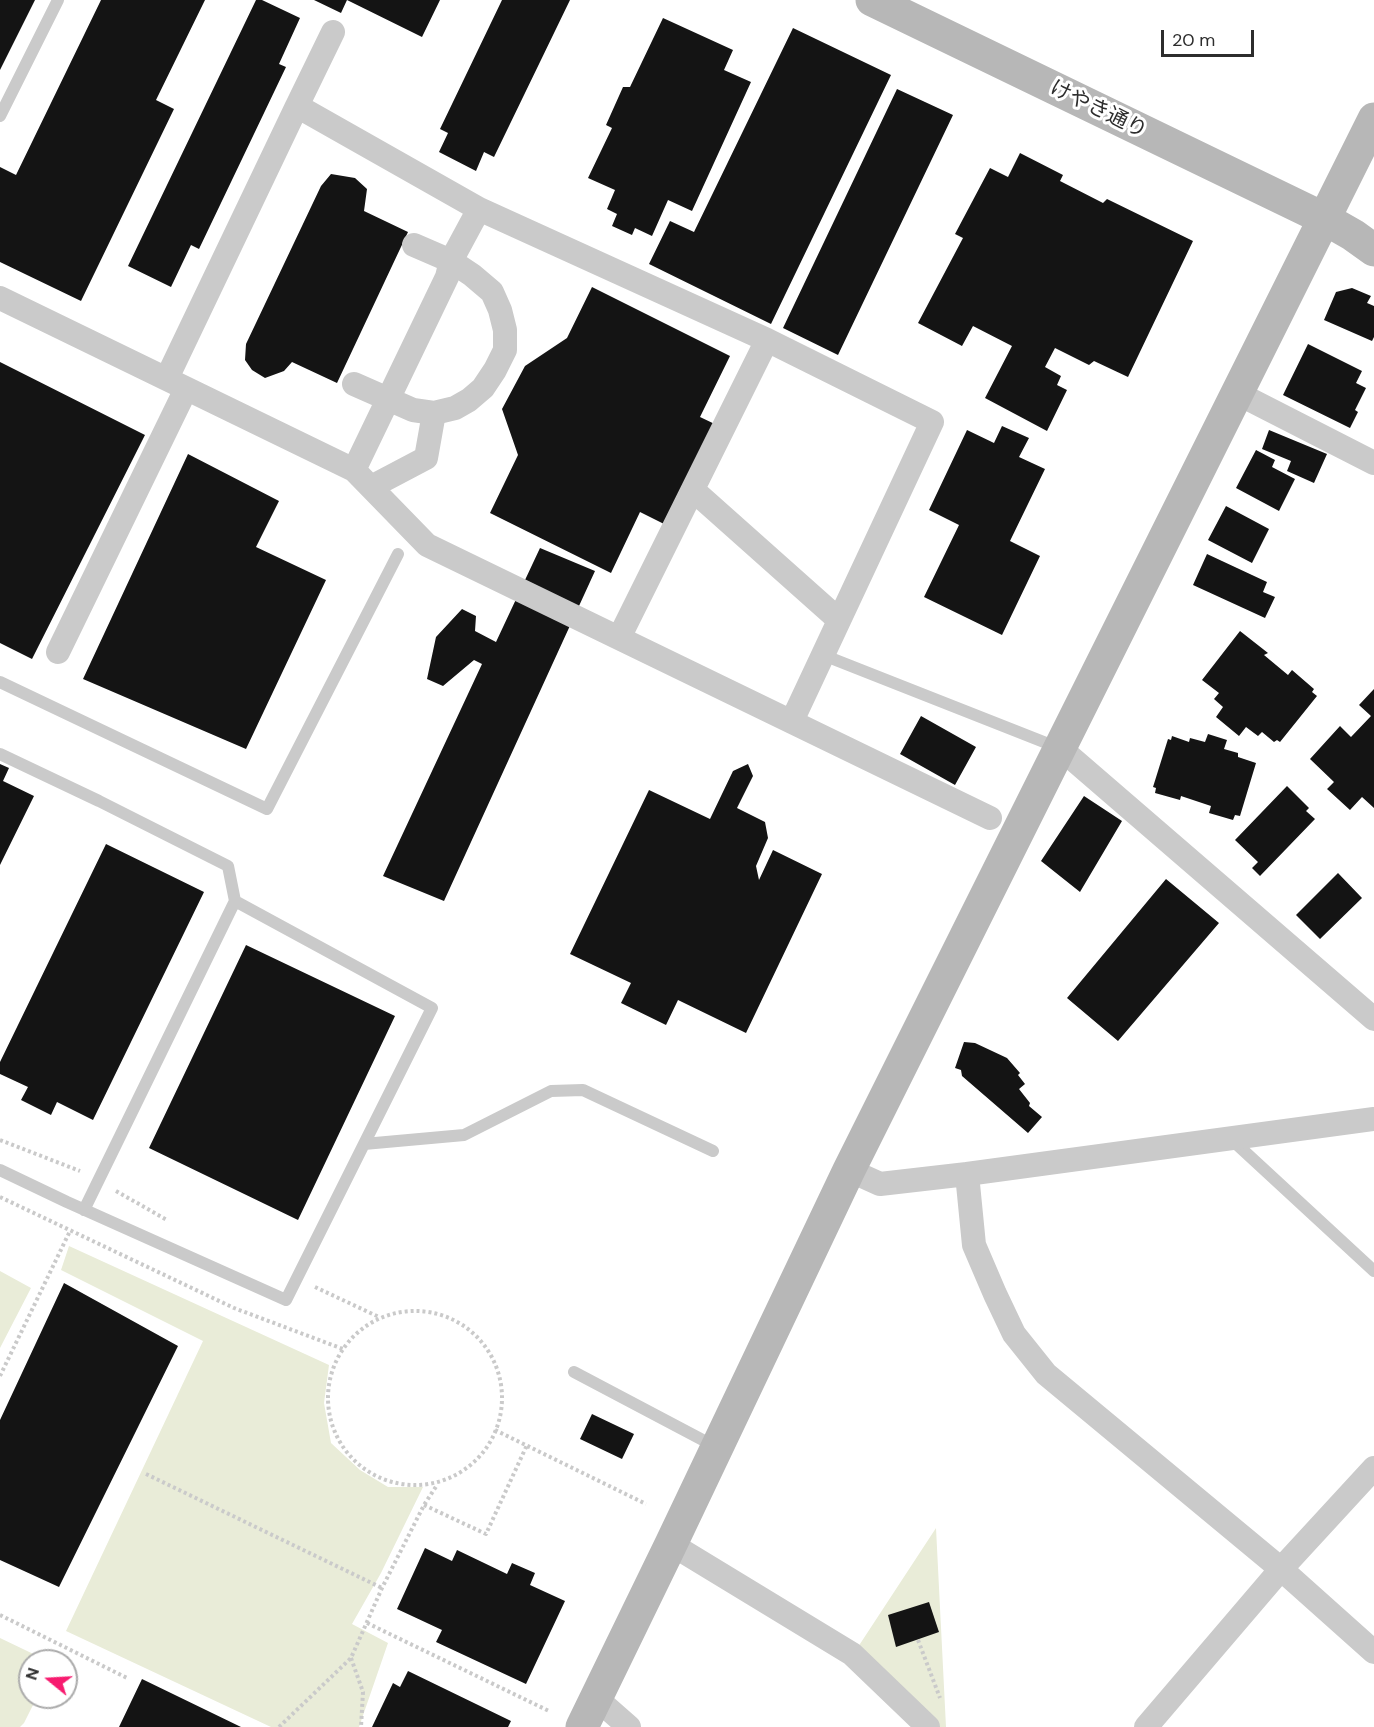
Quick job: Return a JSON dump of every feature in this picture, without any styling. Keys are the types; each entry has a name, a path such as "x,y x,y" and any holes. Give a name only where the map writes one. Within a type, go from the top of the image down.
{"street":[{"name":"けやき通り","path":"872,0 1325,219 1374,250"},
{"path":"58,652 297,106 333,32"},
{"path":"297,106 479,209 767,340 932,422 792,721"},
{"path":"628,1727 589,1713 849,1170 1374,119"},
{"path":"363,479 447,277 451,261 479,209"},
{"path":"354,384 413,410 434,413 454,408 470,400 483,388 505,350 505,330 492,292 451,261 414,245"},
{"path":"0,298 176,383 363,479 427,545 990,818"},
{"path":"619,638 767,340"},
{"path":"1237,393 1374,463"},
{"path":"363,479 426,458 434,413"},
{"path":"693,490 839,620"},
{"path":"1060,748 1374,1018"},
{"path":"849,1170 880,1184 1374,1119"},
{"path":"968,1174 974,1245 1014,1334 1046,1374 1281,1569 1374,1652"},
{"path":"1146,1727 1281,1569 1374,1468"},
{"path":"671,1544 852,1654 928,1727"}],"lane":[{"path":"0,116 58,0"},
{"path":"0,682 267,809 398,554"},
{"path":"823,655 1060,748"},
{"path":"0,754 228,866 235,901 84,1210"},
{"path":"0,1170 286,1300 432,1008 235,901"},
{"path":"364,1144 464,1135 551,1091 583,1090 713,1151"},
{"path":"1230,1138 1374,1271"},
{"path":"574,1372 717,1448"}],"path":[{"path":"0,1140 85,1173"},
{"path":"115,1190 175,1225"},
{"path":"0,1197 234,1308 343,1348"},
{"path":"0,1376 70,1231"},
{"path":"309,1284 380,1317"},
{"path":"279,1727 351,1658 382,1588 424,1505 437,1485 474,1462 494,1436 501,1414 502,1383 492,1357 470,1331 443,1317 425,1311 394,1312 363,1326 343,1348 330,1379 328,1399 330,1420 343,1449 357,1463 375,1474 397,1484 437,1485"},
{"path":"495,1430 646,1504"},
{"path":"424,1505 486,1534 527,1445"},
{"path":"146,1474 382,1588"},
{"path":"0,1615 129,1679"},
{"path":"367,1623 549,1711"},
{"path":"918,1640 943,1705"},
{"path":"351,1658 363,1692 361,1727"}],"green space":[{"path":"69,1246 329,1365 324,1403 331,1443 360,1470 388,1487 423,1487 381,1573 352,1624 388,1643 359,1727 271,1727 66,1631 203,1341 61,1270"},
{"path":"0,1271 31,1288 0,1348"},
{"path":"936,1528 946,1727 939,1727 858,1647"},
{"path":"0,1638 23,1649 18,1649 18,1709 31,1709 20,1727 0,1727"}],"building":[{"path":"0,0 35,0 0,70"},
{"path":"101,0 205,0 156,100 174,109 81,301 0,262 0,167 16,175"},
{"path":"256,0 262,0 300,18 279,64 286,67 199,249 191,245 171,287 128,266"},
{"path":"314,0 347,0 341,13"},
{"path":"347,0 440,0 422,37"},
{"path":"502,0 570,0 494,157 484,152 476,171 439,152 448,133 440,129"},
{"path":"663,18 733,50 724,70 751,82 692,211 668,200 652,236 635,228 632,235 612,226 617,214 607,209 615,190 588,178 612,128 606,125 623,87 630,87"},
{"path":"793,28 891,75 771,324 649,264 670,221 694,232"},
{"path":"897,89 953,115 838,355 783,328"},
{"path":"1020,153 1063,175 1060,181 1103,203 1107,199 1193,241 1128,377 1094,361 1089,365 1055,348 1045,367 1061,376 1057,385 1067,390 1047,431 985,398 1012,346 973,326 962,346 918,323 963,238 955,234 990,168 1008,177"},
{"path":"331,174 355,178 367,189 364,211 408,232 337,383 292,362 284,371 265,378 252,370 245,360 246,344 321,186"},
{"path":"592,287 730,356 700,417 721,427 672,528 640,512 611,573 490,513 518,455 502,409 525,366 567,338"},
{"path":"1352,288 1371,296 1367,303 1374,306 1372,341 1324,320 1336,292"},
{"path":"1308,344 1362,371 1356,383 1366,388 1355,410 1358,412 1350,428 1283,395"},
{"path":"0,362 145,435 32,659 0,643"},
{"path":"1002,426 1029,438 1019,457 1045,469 1010,541 1040,556 1002,635 924,597 959,525 929,510 967,430 994,443"},
{"path":"1269,430 1327,454 1314,483 1287,471 1291,461 1262,449"},
{"path":"1256,450 1275,460 1272,467 1295,479 1279,511 1236,488"},
{"path":"188,454 279,501 256,547 326,580 246,749 83,679"},
{"path":"1226,506 1269,529 1252,563 1208,540"},
{"path":"540,548 595,571 444,901 383,876 482,664 474,660 443,686 427,679 436,637 462,609 476,616 475,631 496,642"},
{"path":"1207,554 1267,582 1263,592 1275,597 1265,618 1193,585"},
{"path":"1240,631 1268,653 1264,655 1288,675 1292,670 1314,689 1312,692 1317,696 1280,742 1277,740 1274,742 1262,732 1258,736 1246,727 1239,736 1216,717 1223,707 1214,699 1219,693 1202,680"},
{"path":"1374,689 1374,808 1362,797 1350,810 1327,789 1334,782 1310,759 1340,726 1351,737 1371,716 1359,705"},
{"path":"921,716 976,747 955,785 900,754"},
{"path":"1208,734 1227,740 1224,749 1238,753 1238,757 1256,763 1240,816 1235,815 1233,820 1209,813 1211,806 1181,796 1180,800 1155,793 1156,788 1153,787 1168,739 1171,740 1172,736 1189,742 1190,738 1205,742"},
{"path":"0,764 9,768 3,781 34,796 0,865"},
{"path":"748,764 753,776 737,808 765,822 768,838 756,866 759,880 773,850 822,874 746,1033 678,1000 666,1025 621,1003 631,983 570,954 649,790 710,819 733,771"},
{"path":"1287,786 1309,808 1306,811 1315,819 1260,876 1252,868 1258,862 1235,840"},
{"path":"1084,796 1122,821 1080,892 1041,861"},
{"path":"106,844 204,892 93,1120 57,1102 51,1115 21,1100 28,1087 0,1074 0,1062"},
{"path":"1338,873 1362,898 1320,939 1296,915"},
{"path":"1166,879 1219,923 1118,1041 1067,998"},
{"path":"246,945 395,1016 298,1220 149,1148"},
{"path":"964,1042 975,1043 1007,1058 1020,1073 1018,1075 1025,1084 1019,1089 1030,1103 1029,1106 1042,1117 1028,1133 962,1076 961,1070 955,1068"},
{"path":"64,1283 178,1346 59,1587 0,1560 0,1420"},
{"path":"592,1414 634,1434 622,1459 580,1439"},
{"path":"425,1548 452,1561 457,1550 507,1574 512,1563 535,1573 530,1585 565,1601 526,1684 436,1642 442,1630 397,1609"},
{"path":"929,1602 939,1632 896,1647 888,1615"},
{"path":"408,1671 511,1721 508,1727 372,1727 393,1683 400,1687"},
{"path":"142,1679 241,1727 119,1727"}]}
